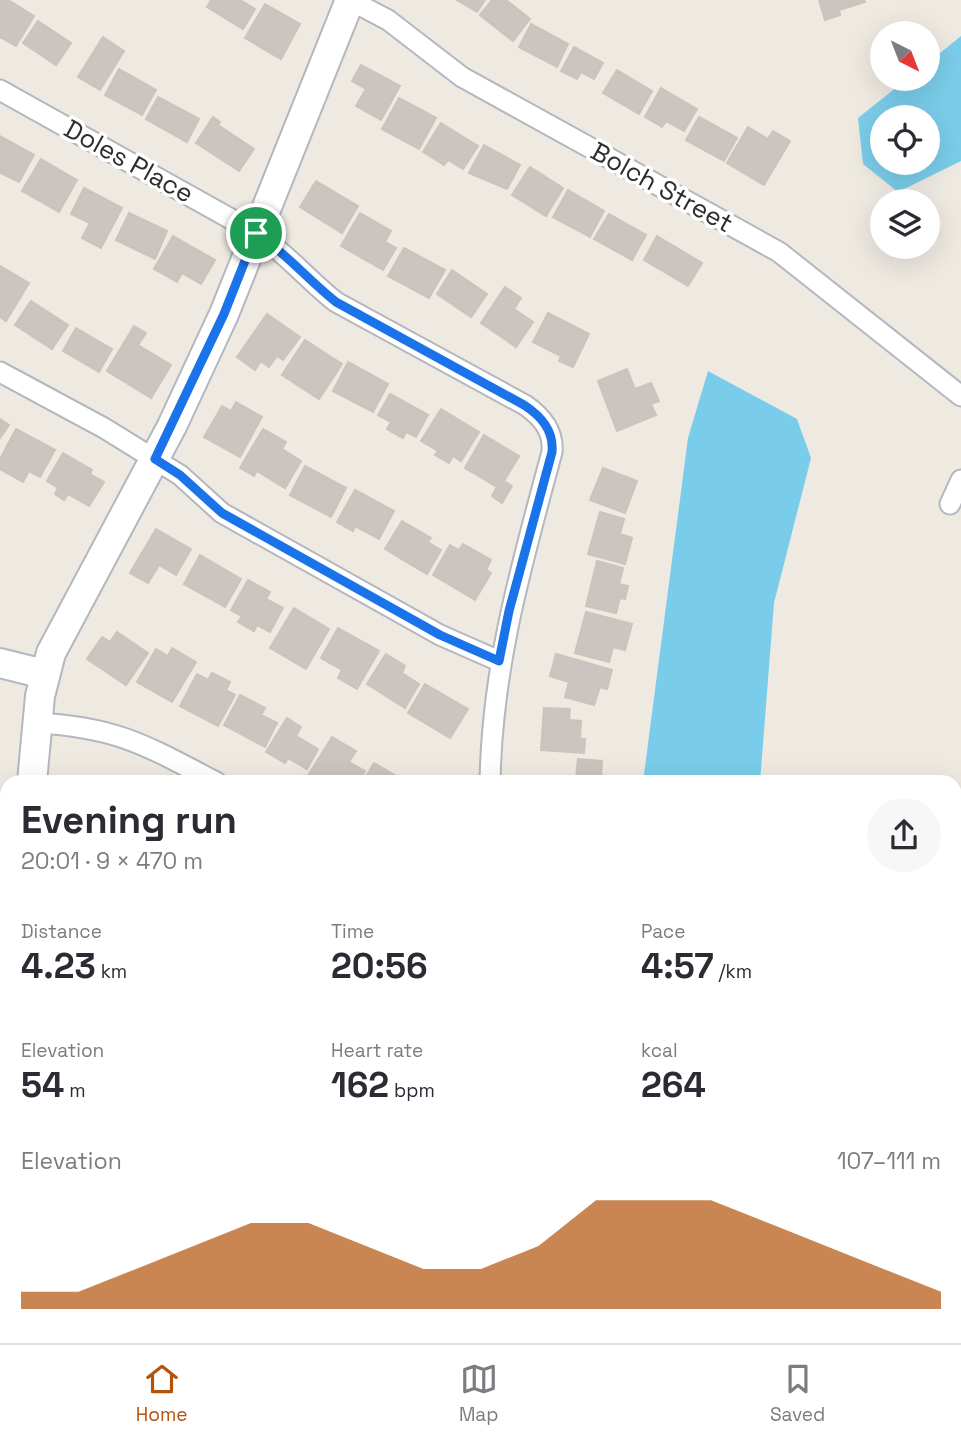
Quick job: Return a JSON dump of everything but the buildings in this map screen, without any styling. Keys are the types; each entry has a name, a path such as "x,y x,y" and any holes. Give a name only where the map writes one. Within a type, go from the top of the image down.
{"street":[{"path":"33,775 44,674 51,653 155,459 224,314 350,0"},
{"name":"Bolch Street","path":"350,0 388,20 462,78 779,252 961,396"},
{"name":"Doles Place","path":"0,90 256,233 295,262 315,286 336,302 538,414 548,427 552,452 509,611 499,661"},
{"path":"0,372 155,459 180,475 222,513 440,635 499,661 491,730 490,775"},
{"path":"950,504 961,480"},
{"path":"0,663 44,674"},
{"path":"37,723 79,725 117,734 153,748 203,775"}],"water":[{"path":"961,36 961,161 940,171 940,105 874,105 892,91 940,91 940,53"},
{"path":"870,108 870,170 863,164 858,118"},
{"path":"877,175 933,175 904,189 894,189"},
{"path":"708,371 797,419 811,458 774,603 761,775 644,775 688,438"}],"route":[{"path":"256,233 295,262 315,286 336,302 524,405 538,414 548,427 553,444 552,452 509,611 499,661 440,635 222,513 180,475 155,459 224,314 256,233"}]}
